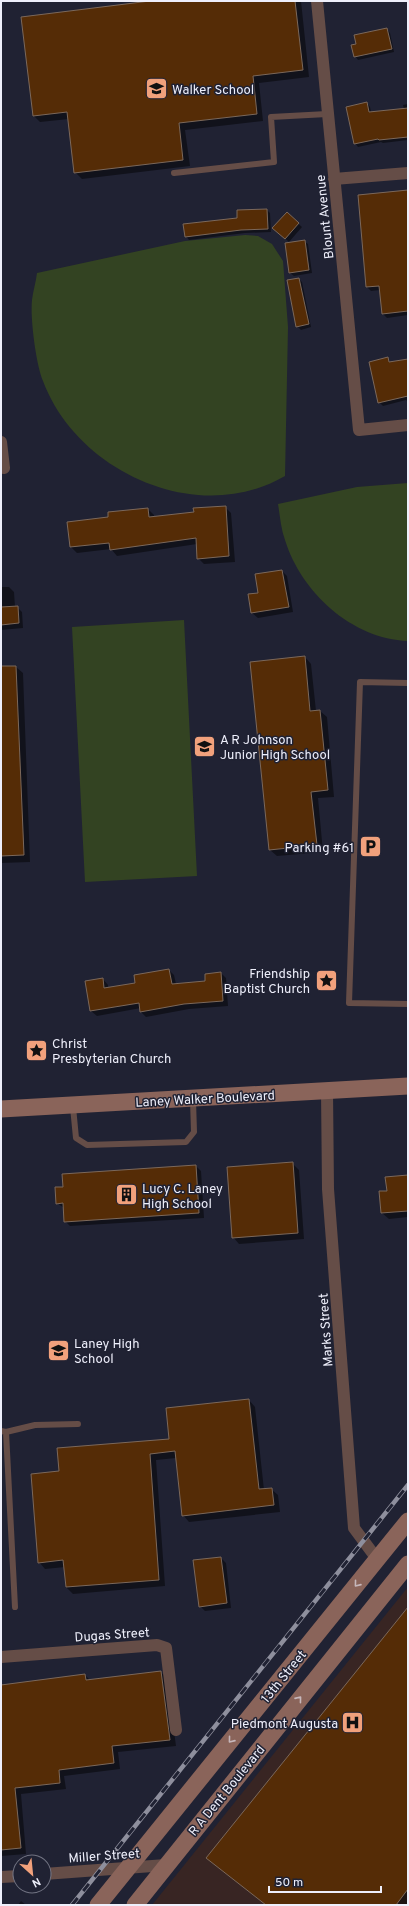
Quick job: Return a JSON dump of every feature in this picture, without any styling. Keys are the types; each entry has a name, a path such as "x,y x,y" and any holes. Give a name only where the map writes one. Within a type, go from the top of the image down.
{"main road":[{"name":"Laney Walker Boulevard","path":"1,1109 408,1086"},
{"name":"13th Street","path":"98,1905 408,1521"},
{"name":"R A Dent Boulevard","path":"135,1905 408,1564"}],"street":[{"name":"Blount Avenue","path":"316,1 359,430 408,425"},
{"path":"334,179 408,173"},
{"path":"1,442 4,468"},
{"name":"Marks Street","path":"327,1090 328,1189 354,1528 377,1559"},
{"name":"Dugas Street","path":"1,1657 157,1645 166,1648 176,1730"},
{"name":"Miller Street","path":"52,1873 166,1865"},
{"path":"1,1877 12,1876"}],"lane":[{"path":"174,173 274,162 272,117 328,114"},
{"path":"408,684 360,682 349,1003 408,1004"},
{"path":"73,1105 76,1138 87,1145 186,1142 194,1132 193,1098"},
{"path":"15,1607 3,1432 35,1425 78,1424"}],"shaded area":[{"name":"Piedmont Augusta","path":"408,1587 408,1905 152,1905 177,1874"}],"green space":[{"path":"245,235 258,236 272,244 283,261 288,327 285,476 251,490 215,495 179,492 144,482 112,464 83,441 60,413 43,381 36,353 32,318 32,300 37,273 185,241"},
{"path":"408,483 408,641 387,638 367,632 349,622 316,594 303,577 293,559 284,536 278,504 357,487"},
{"path":"184,620 197,876 85,882 72,627"}],"building":[{"path":"150,1 295,1 303,70 253,76 257,114 179,123 183,160 74,173 67,112 33,116 21,17"},
{"path":"387,28 392,49 354,57 351,45 356,44 354,35"},
{"path":"367,102 369,112 408,108 408,137 378,139 354,144 346,107"},
{"path":"408,190 408,311 382,314 379,286 366,287 358,195"},
{"path":"267,209 268,229 241,230 185,237 183,224 237,218 237,210"},
{"path":"287,212 299,223 285,239 272,228"},
{"path":"305,240 309,270 289,273 285,243"},
{"path":"299,278 309,324 296,327 287,280"},
{"path":"388,357 389,362 408,359 408,396 378,403 369,362"},
{"path":"226,506 229,556 197,559 196,538 110,550 109,543 70,547 67,522 108,517 108,512 148,508 149,517 194,512 193,508"},
{"path":"282,570 289,607 251,613 248,594 258,593 255,574"},
{"path":"18,606 19,623 1,625 1,607"},
{"path":"305,656 310,711 320,710 328,790 311,792 317,845 269,850 250,662"},
{"path":"1,666 16,666 24,855 1,856"},
{"path":"169,969 172,984 205,981 205,974 221,972 223,1001 184,1004 140,1012 139,1003 90,1011 85,981 103,978 104,988 135,983 134,975"},
{"path":"293,1162 298,1233 232,1238 227,1167"},
{"name":"Lucy C. Laney High School","path":"196,1165 199,1213 64,1222 63,1203 56,1204 55,1187 63,1187 62,1174"},
{"path":"408,1175 408,1211 381,1213 379,1191 387,1191 385,1177"},
{"path":"249,1399 259,1489 272,1488 274,1505 182,1516 175,1451 150,1454 159,1580 66,1587 63,1560 38,1563 31,1474 59,1471 57,1448 169,1439 166,1408"},
{"path":"221,1557 227,1603 199,1607 193,1560"},
{"name":"Piedmont Augusta","path":"408,1607 408,1889 396,1905 266,1905 206,1858"},
{"path":"161,1671 170,1740 112,1746 114,1763 59,1770 60,1783 15,1788 21,1848 1,1850 1,1685 85,1674 86,1680"}],"railway":[{"path":"72,1905 408,1485"}],"place":[{"name":"Walker School","path":"156,89"},
{"name":"A R Johnson Junior High School","path":"204,746"},
{"name":"Parking #61","path":"370,847"},
{"name":"Friendship Baptist Church","path":"326,980"},
{"name":"Christ Presbyterian Church","path":"36,1050"},
{"name":"Lucy C. Laney High School","path":"127,1195"},
{"name":"Laney High School","path":"59,1350"},
{"name":"Piedmont Augusta","path":"353,1723"}]}
